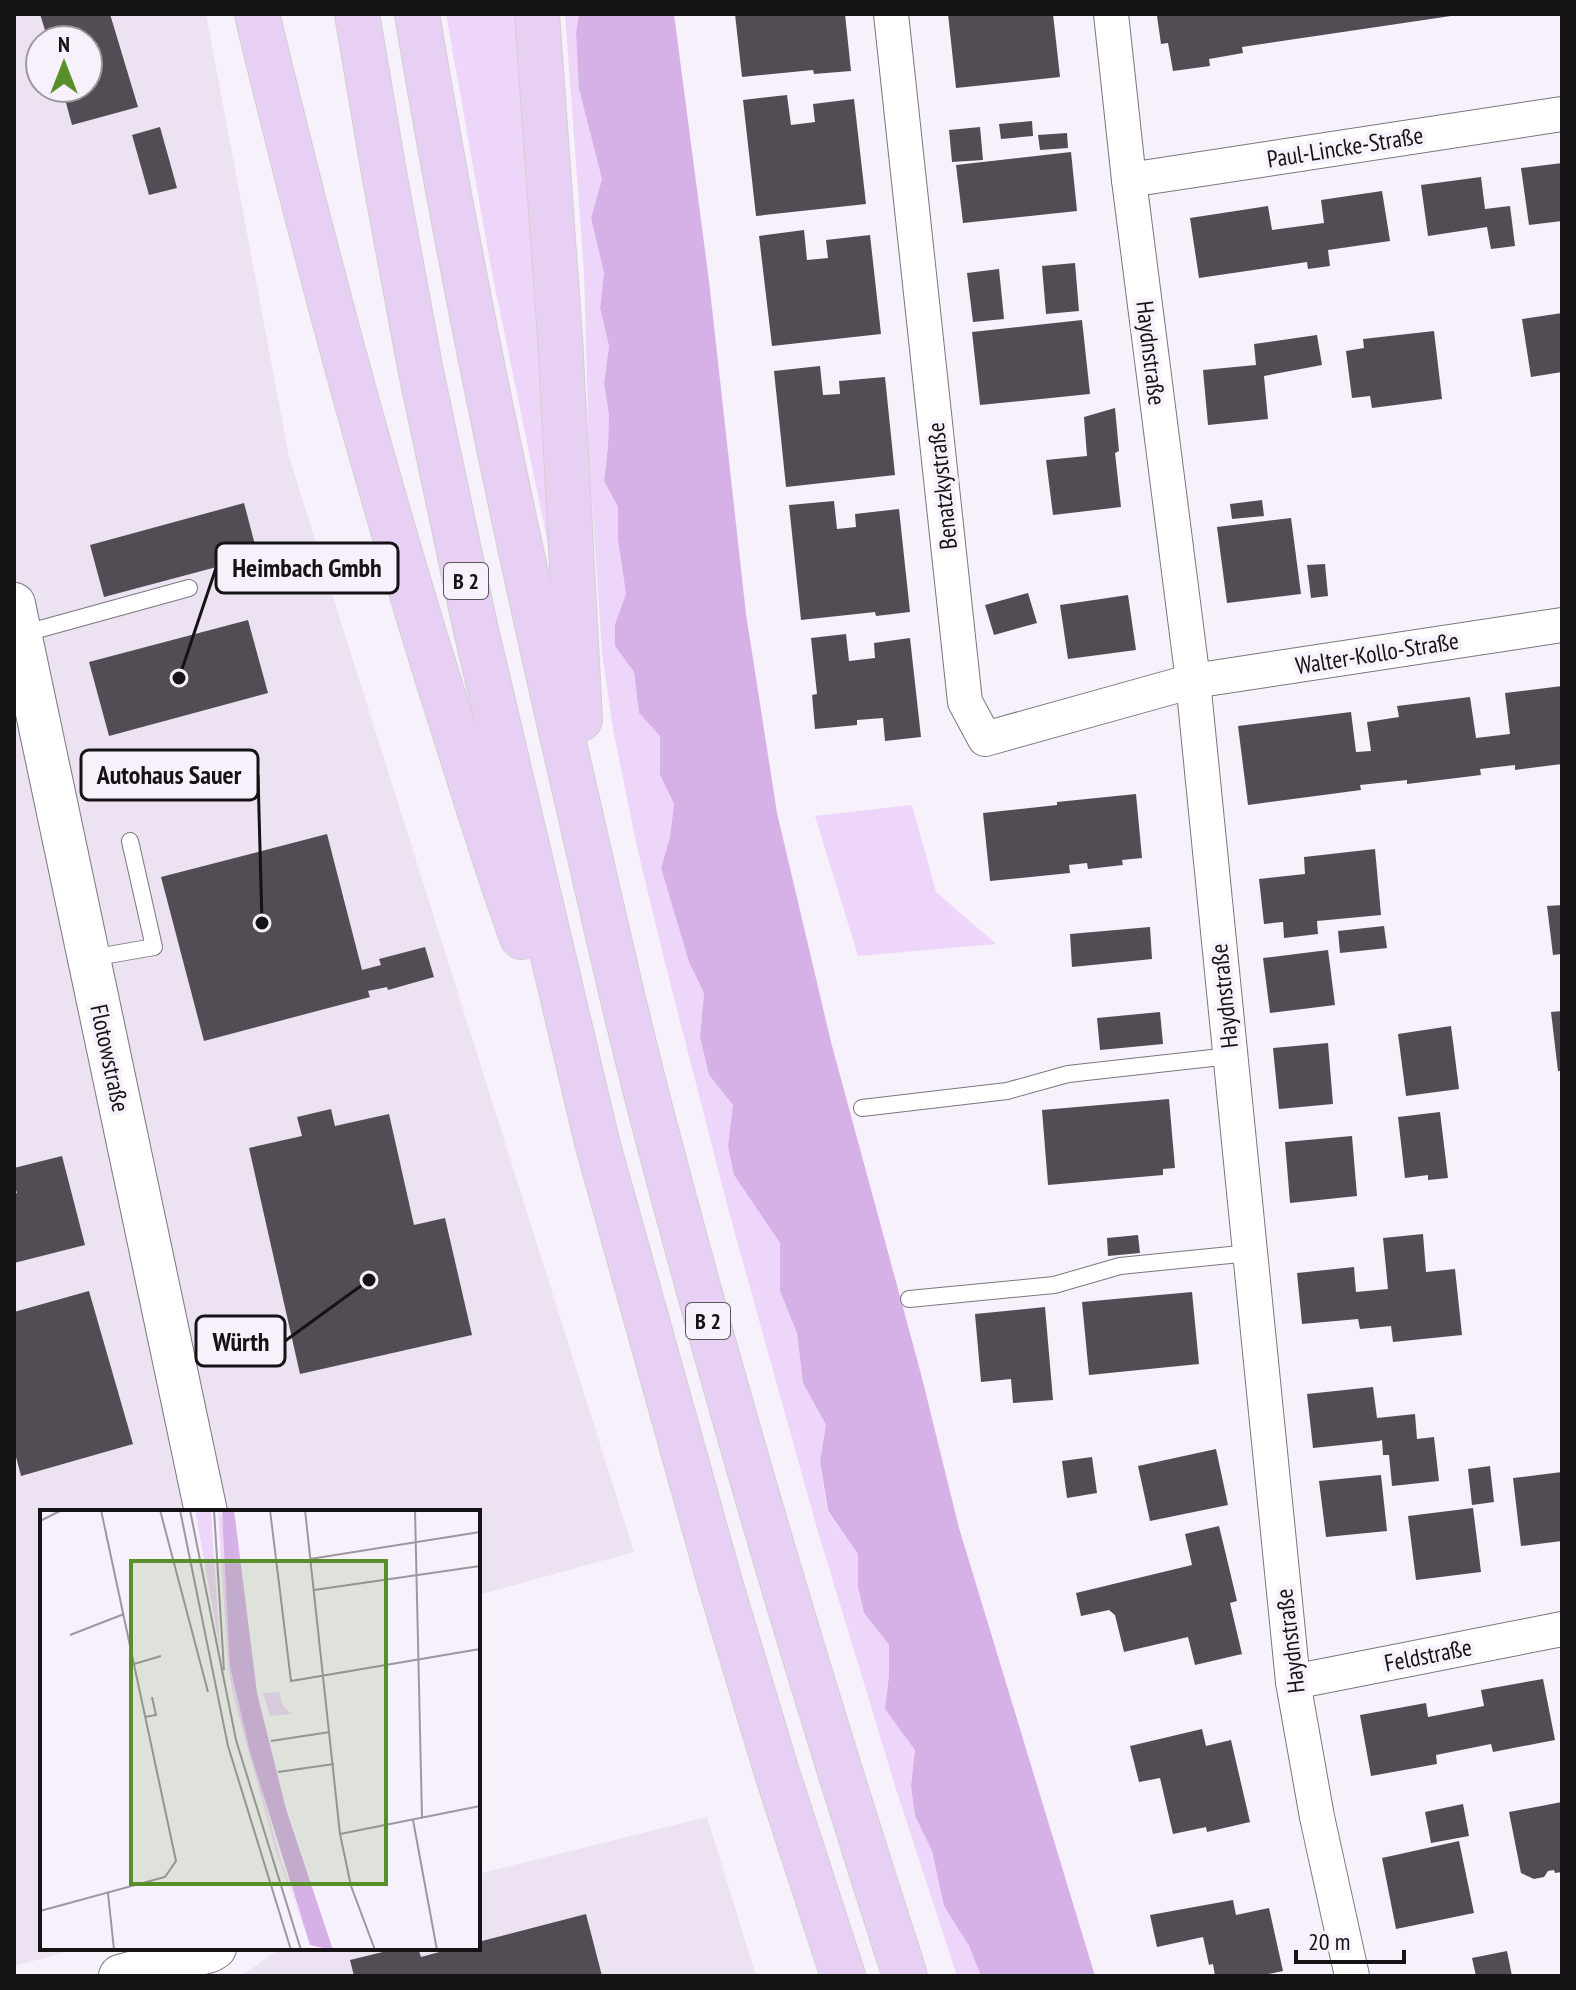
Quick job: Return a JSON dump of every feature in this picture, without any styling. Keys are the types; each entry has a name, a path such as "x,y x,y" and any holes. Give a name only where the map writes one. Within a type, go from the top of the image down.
{"highway":[{"path":"257,14 346,360 417,612 513,912 597,1142"},
{"name":"B 2","path":"357,14 421,372 475,626 597,1142 720,1583 843,1976"},
{"name":"B 2","path":"417,14 455,226 533,609 650,1105 734,1418 842,1780 905,1976"},
{"path":"537,14 560,338 577,679 590,857"}],"street":[{"name":"Benatzkystraße","path":"891,14 965,702 985,739 1193,681"},
{"name":"Haydnstraße","path":"1111,14 1193,681 1293,1682 1317,1817 1352,1976"},
{"name":"Paul-Lincke-Straße","path":"1129,180 1562,114"},
{"name":"Flotowstraße","path":"17,619 206,1510"},
{"name":"Walter-Kollo-Straße","path":"1193,681 1562,625"},
{"name":"Feldstraße","path":"1293,1682 1562,1629"},
{"path":"120,1976 212,1950"}],"lane":[{"path":"17,619 189,588"},
{"path":"89,959 154,947 130,841"},
{"path":"862,1108 1007,1091 1068,1074 1230,1056"},
{"path":"909,1299 1054,1285 1120,1266 1250,1253"}],"shaded area":[{"path":"14,14 206,14 289,457 634,1552 480,1594 480,1510 40,1510 40,1950 74,1950 14,1966"},
{"path":"446,14 517,14 552,551 548,544 492,273"},
{"path":"565,14 579,14 576,33 579,89 602,179 591,218 604,273 600,308 609,346 604,383 609,415 604,481 618,507 618,540 626,594 615,624 615,646 634,672 639,713 660,736 660,775 674,804 670,837 661,868 689,962 704,993 700,1037 709,1075 734,1105 728,1147 734,1175 780,1243 780,1291 797,1333 803,1383 826,1425 820,1461 827,1511 858,1554 858,1587 864,1613 889,1645 889,1676 915,1750 911,1786 915,1816 932,1851 944,1906 969,1946 981,1976 957,1976 896,1789 816,1525 729,1212 637,847 613,729 602,653 589,459 584,272"},
{"path":"579,14 674,14 709,281 746,614 777,813 831,1042 921,1374 959,1528 1095,1976 981,1976 969,1946 944,1906 932,1851 915,1816 911,1786 915,1750 885,1709 889,1645 864,1613 858,1587 858,1554 828,1511 820,1461 826,1425 803,1383 797,1333 780,1291 780,1243 734,1175 728,1147 733,1105 709,1075 700,1037 704,993 689,962 661,868 670,837 674,804 660,775 660,736 639,713 634,672 615,646 615,624 626,594 618,540 618,507 604,481 609,415 604,383 609,346 600,308 604,273 591,218 602,179 579,89 576,33"},
{"path":"912,805 936,892 996,944 858,956 815,816"},
{"path":"707,1817 756,1976 238,1976 278,1950 480,1950 480,1874"}],"building":[{"path":"40,14 110,14 138,107 72,125 66,104 104,104 104,24 43,24"},
{"path":"735,14 845,14 851,71 814,74 813,70 742,77"},
{"path":"948,14 1053,14 1060,77 956,88"},
{"path":"1157,16 1451,16 1242,47 1243,53 1209,59 1210,66 1173,71 1168,43 1161,44"},
{"path":"787,95 791,125 815,122 813,104 854,99 866,204 756,216 743,100"},
{"path":"1032,121 1033,136 1001,139 999,124"},
{"path":"160,127 177,188 149,195 132,135"},
{"path":"980,127 983,160 952,162 949,130"},
{"path":"1067,133 1068,148 1040,150 1038,135"},
{"path":"1071,152 1077,211 963,223 956,165"},
{"path":"1562,163 1562,221 1529,225 1521,168"},
{"path":"1481,177 1485,209 1510,206 1515,246 1491,249 1487,227 1428,236 1421,185"},
{"path":"1382,191 1390,241 1328,250 1330,266 1308,269 1307,262 1199,278 1190,218 1268,206 1272,230 1324,223 1321,200"},
{"path":"804,230 807,260 828,258 826,240 870,235 881,334 772,346 759,236"},
{"path":"1075,263 1079,311 1046,314 1042,266"},
{"path":"999,269 1004,319 973,322 967,273"},
{"path":"1562,313 1562,372 1531,377 1522,319"},
{"path":"1082,320 1090,394 980,405 972,332"},
{"path":"1434,331 1442,399 1372,408 1370,396 1352,398 1346,351 1364,348 1363,339"},
{"path":"1317,335 1322,365 1264,376 1268,419 1208,425 1203,370 1256,365 1254,344"},
{"path":"820,366 823,395 840,394 839,381 885,377 895,475 786,487 774,371"},
{"path":"1115,408 1119,451 1115,453 1121,507 1053,515 1046,460 1087,456 1084,417"},
{"path":"1262,500 1264,516 1232,519 1230,504"},
{"path":"834,501 837,529 856,527 855,514 899,509 910,612 876,616 875,612 801,620 789,505"},
{"path":"244,503 258,556 104,597 90,545"},
{"path":"1291,518 1301,594 1227,603 1217,527"},
{"path":"1325,564 1328,596 1311,598 1307,565"},
{"path":"1028,593 1037,623 994,635 985,605"},
{"path":"1128,595 1136,650 1068,659 1060,605"},
{"path":"248,620 268,693 109,736 89,662"},
{"path":"846,634 849,661 875,658 874,643 910,638 921,737 885,741 883,718 857,720 857,725 815,729 812,695 817,694 811,638"},
{"path":"1562,686 1562,764 1515,770 1515,765 1480,769 1481,775 1407,784 1407,780 1360,785 1361,790 1248,805 1238,726 1351,712 1356,752 1371,751 1367,722 1399,717 1397,706 1470,697 1476,738 1510,734 1505,693"},
{"path":"1136,794 1142,858 1122,860 1123,865 1088,869 1087,863 1069,865 1070,873 990,881 983,813"},
{"path":"327,834 362,970 381,965 379,959 425,947 434,977 388,990 387,987 368,991 370,997 204,1041 161,877"},
{"path":"1375,849 1381,915 1317,921 1318,934 1284,938 1283,922 1264,924 1259,879 1305,874 1304,857"},
{"path":"1562,905 1562,954 1553,955 1547,906"},
{"path":"1384,926 1387,948 1340,953 1338,931"},
{"path":"1150,927 1152,959 1072,967 1070,934"},
{"path":"1328,950 1335,1005 1270,1013 1263,958"},
{"path":"1562,1011 1562,1071 1558,1071 1551,1012"},
{"path":"1160,1012 1163,1044 1100,1050 1097,1018"},
{"path":"1451,1026 1459,1089 1406,1096 1398,1034"},
{"path":"1328,1043 1333,1104 1279,1109 1273,1048"},
{"path":"1169,1099 1175,1168 1163,1169 1163,1175 1048,1185 1042,1110"},
{"path":"331,1109 335,1126 389,1114 414,1225 445,1218 472,1335 300,1374 249,1148 302,1136 297,1117"},
{"path":"1440,1112 1448,1178 1428,1180 1428,1175 1405,1178 1398,1117"},
{"path":"1352,1136 1357,1196 1290,1203 1285,1142"},
{"path":"62,1156 85,1245 14,1263 14,1194 17,1193 14,1168"},
{"path":"1423,1234 1426,1272 1455,1269 1462,1335 1393,1342 1391,1326 1360,1329 1358,1319 1302,1324 1297,1273 1354,1267 1356,1292 1388,1289 1383,1238"},
{"path":"1138,1235 1140,1253 1108,1256 1107,1238"},
{"path":"89,1291 133,1444 21,1476 14,1449 14,1312"},
{"path":"1192,1292 1199,1364 1089,1375 1082,1302"},
{"path":"1045,1307 1053,1400 1013,1403 1011,1379 981,1382 975,1314"},
{"path":"1373,1387 1377,1418 1415,1414 1417,1439 1434,1437 1439,1481 1392,1486 1389,1455 1383,1455 1382,1440 1313,1448 1307,1394"},
{"path":"1216,1449 1228,1505 1150,1521 1138,1466"},
{"path":"1092,1457 1097,1493 1067,1498 1062,1461"},
{"path":"1490,1466 1494,1502 1472,1505 1468,1469"},
{"path":"1562,1472 1562,1541 1521,1546 1513,1478"},
{"path":"1381,1475 1387,1531 1326,1537 1319,1481"},
{"path":"1473,1508 1481,1572 1416,1580 1408,1516"},
{"path":"1219,1526 1237,1601 1230,1603 1242,1654 1195,1665 1188,1637 1124,1652 1115,1615 1109,1610 1081,1616 1076,1593 1192,1565 1185,1534"},
{"path":"1543,1679 1555,1740 1493,1752 1491,1744 1436,1755 1437,1764 1371,1776 1360,1715 1426,1703 1428,1717 1484,1706 1481,1690"},
{"path":"1202,1729 1206,1746 1231,1740 1250,1822 1207,1832 1206,1827 1173,1834 1160,1778 1139,1782 1130,1746"},
{"path":"1562,1802 1562,1872 1548,1871 1544,1877 1534,1879 1521,1873 1509,1812"},
{"path":"1463,1804 1469,1836 1431,1843 1425,1812"},
{"path":"1459,1841 1474,1913 1396,1929 1382,1858"},
{"path":"1233,1900 1236,1915 1269,1908 1283,1971 1259,1976 1215,1976 1213,1964 1209,1965 1203,1937 1157,1947 1150,1915"},
{"path":"586,1914 602,1976 354,1976 350,1960 391,1950 419,1950 421,1957 447,1950 480,1950 480,1941"},
{"path":"1507,1951 1512,1976 1476,1976 1472,1958"}],"place":[{"name":"Heimbach Gmbh","path":"179,678"},
{"name":"Autohaus Sauer","path":"262,923"},
{"name":"Würth","path":"369,1280"}]}
